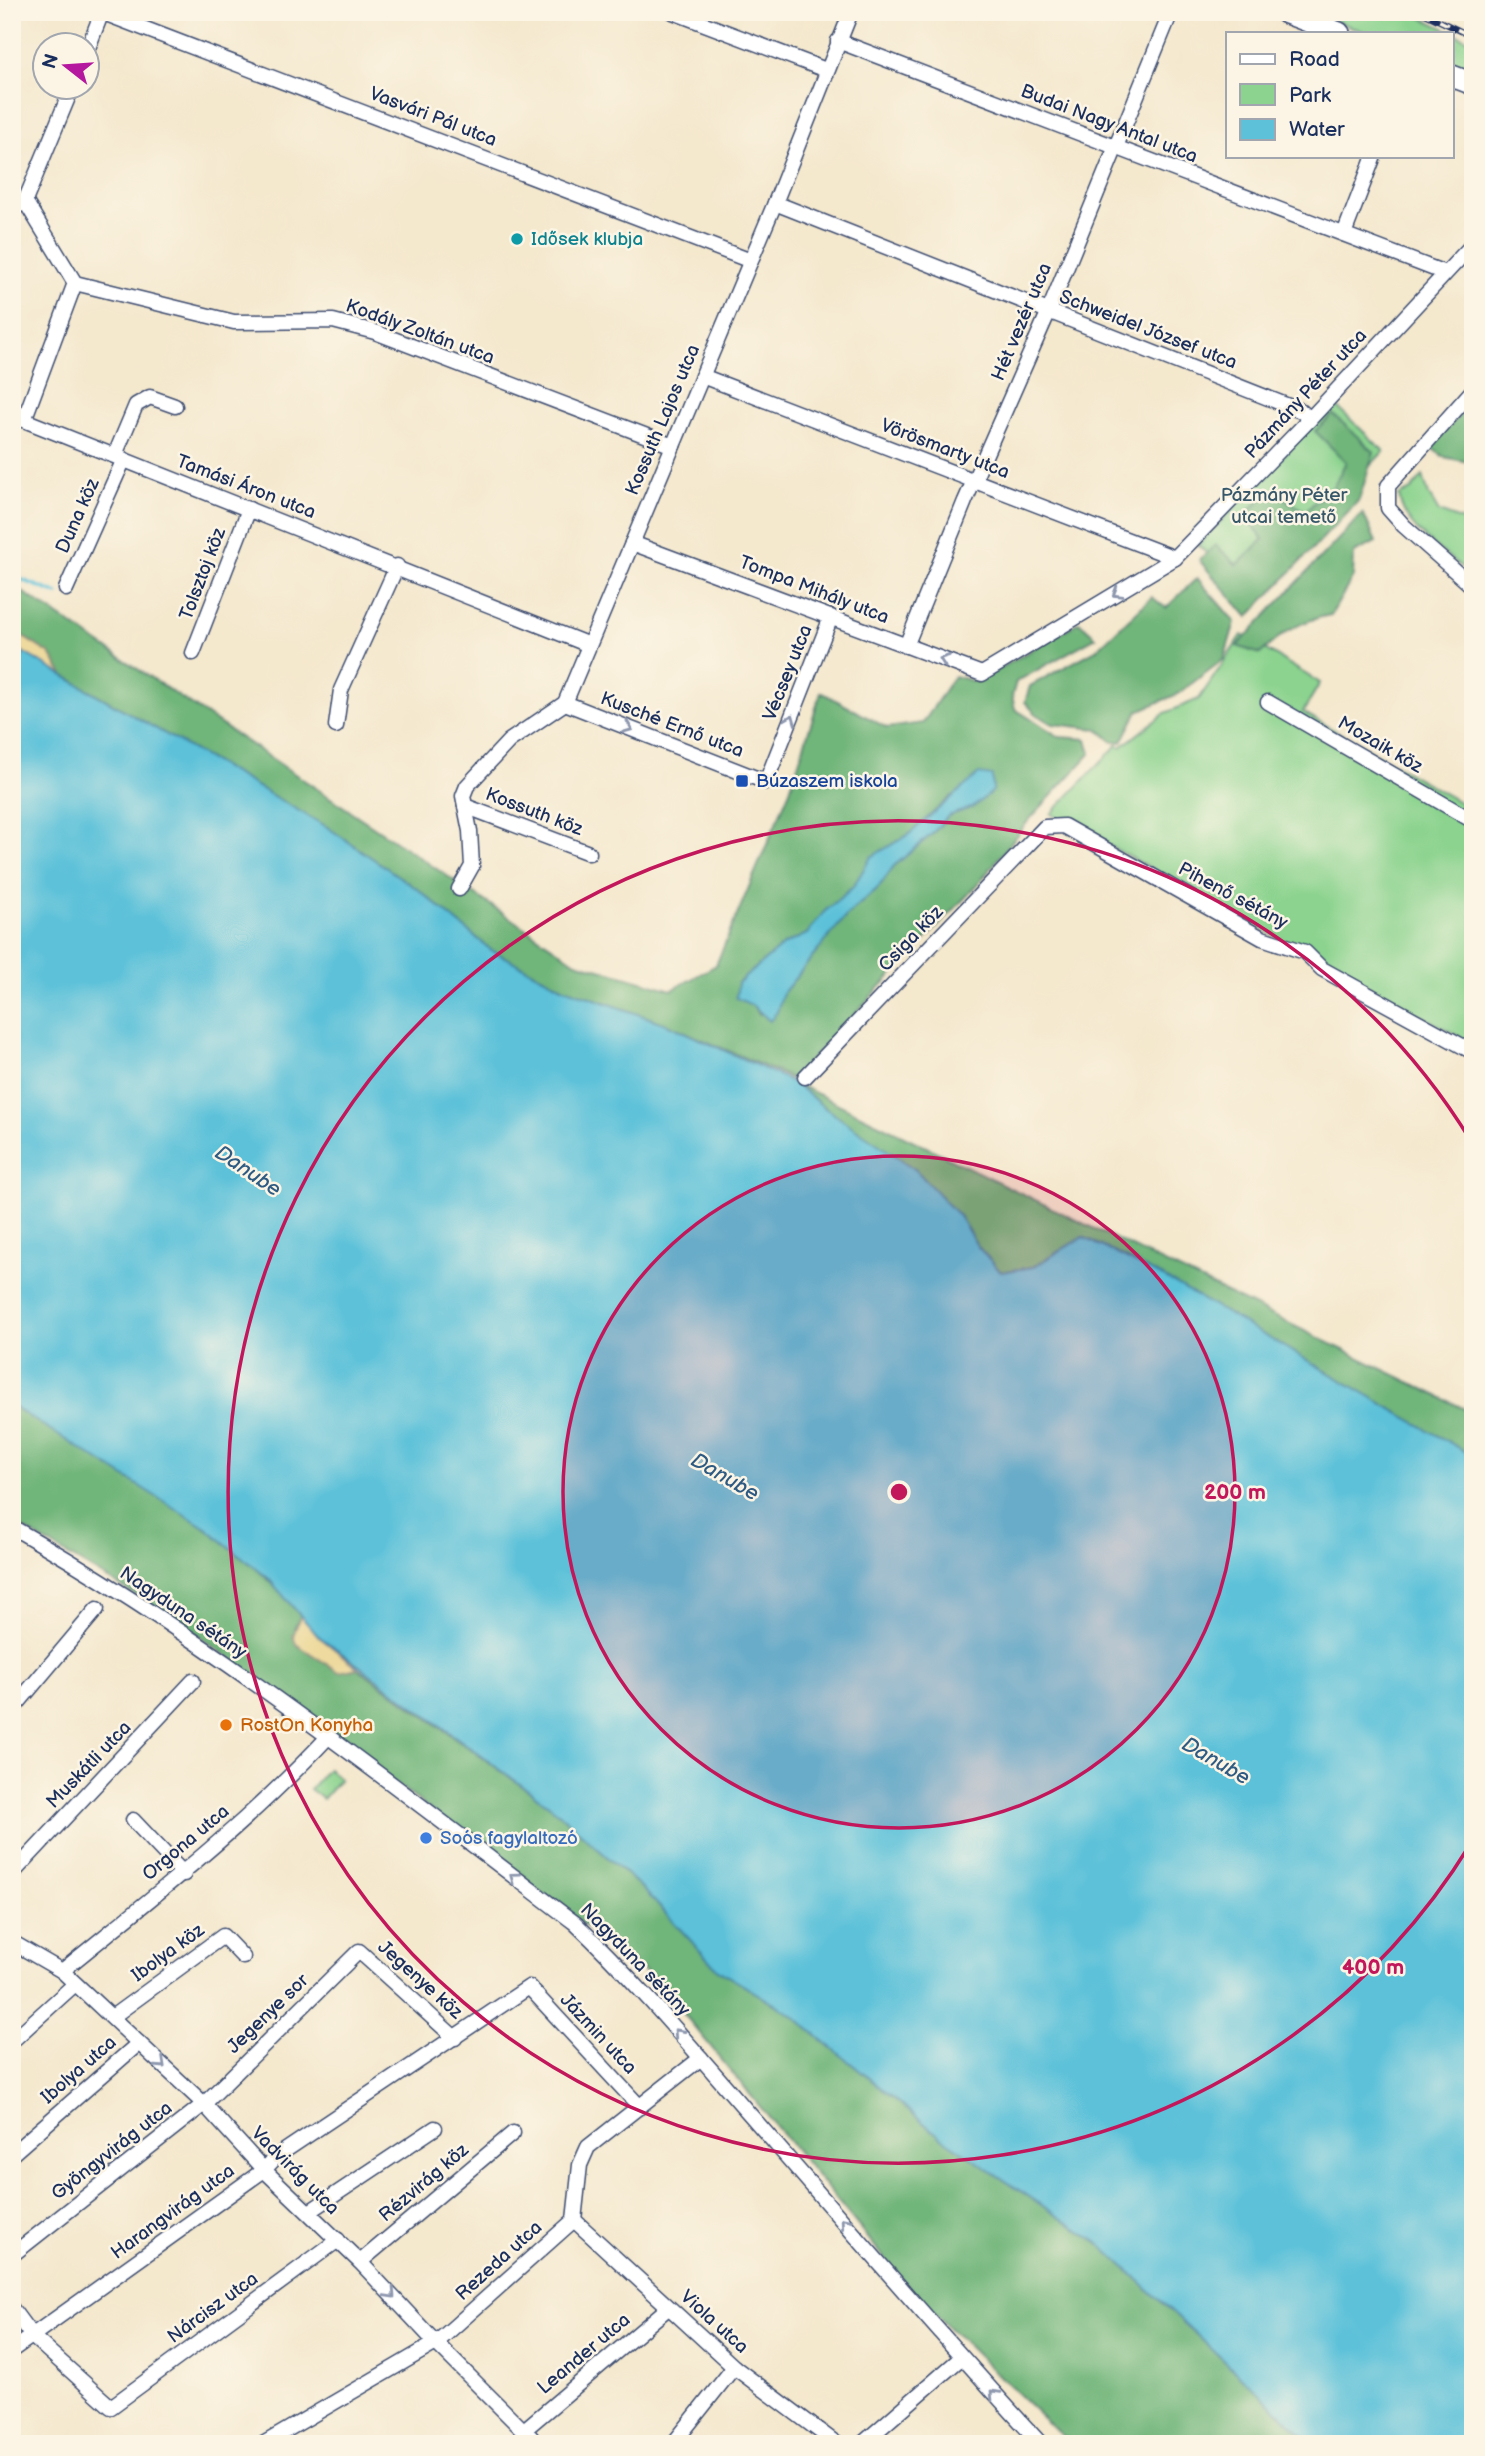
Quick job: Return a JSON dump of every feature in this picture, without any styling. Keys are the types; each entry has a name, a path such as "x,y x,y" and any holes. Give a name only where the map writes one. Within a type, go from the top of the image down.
{"main road":[{"path":"1284,12 1336,32"},
{"path":"1454,77 1473,84"}],"street":[{"path":"94,32 102,12"},
{"name":"Vasvári Pál utca","path":"102,12 751,261"},
{"path":"673,12 826,70"},
{"name":"Kossuth Lajos utca","path":"565,703 751,261 851,12"},
{"name":"Hét vezér utca","path":"906,646 974,481 1048,313 1171,12"},
{"name":"Budai Nagy Antal utca","path":"838,41 1445,273"},
{"path":"12,211 26,201 66,102"},
{"path":"1344,234 1373,158"},
{"path":"26,201 75,283"},
{"name":"Schweidel József utca","path":"775,203 1048,313 1195,367 1301,411 1310,419"},
{"name":"Pázmány Péter utca","path":"982,674 1175,558 1310,419 1473,244"},
{"name":"Kodály Zoltán utca","path":"75,283 234,322 302,320 343,324 375,332 673,446"},
{"name":"Tamási Áron utca","path":"75,283 24,419 589,645"},
{"name":"Vörösmarty utca","path":"702,376 1175,558"},
{"path":"1473,390 1388,486 1388,508 1404,526 1473,587"},
{"name":"Duna köz","path":"66,589 120,457 136,405 150,397 175,406"},
{"name":"Tolsztoj köz","path":"194,653 249,509"},
{"name":"Tompa Mihály utca","path":"632,543 982,674"},
{"path":"336,726 341,690 397,566"},
{"name":"Vécsey utca","path":"766,782 831,617"},
{"name":"Mozaik köz","path":"1268,702 1473,821"},
{"path":"459,889 472,866 463,796 467,786 509,741 565,703"},
{"name":"Kusché Ernő utca","path":"565,703 766,782"},
{"name":"Kossuth köz","path":"465,806 589,853"},
{"name":"Pihenő sétány","path":"1045,827 1064,826 1262,938 1305,952 1322,969 1473,1052"},
{"name":"Csiga köz","path":"805,1077 1045,827"},
{"name":"Nagyduna sétány","path":"12,1527 135,1604 328,1737 575,1923 608,1955 961,2358 1041,2444"},
{"path":"12,1710 97,1609"},
{"name":"Muskátli utca","path":"12,1874 193,1681"},
{"name":"Orgona utca","path":"62,1971 184,1874 292,1776 328,1737"},
{"path":"133,1820 184,1874"},
{"name":"Ibolya köz","path":"112,2017 223,1936 243,1957"},
{"name":"Vadvirág utca","path":"12,1942 62,1971 204,2104 264,2171 360,2262 528,2438"},
{"name":"Jegenye köz","path":"359,1951 455,2038"},
{"name":"Jegenye sor","path":"204,2104 359,1951"},
{"path":"12,2041 75,1984"},
{"name":"Harangvirág utca","path":"12,2350 264,2171 277,2156 529,1987"},
{"name":"Jázmin utca","path":"529,1987 640,2107"},
{"name":"Ibolya utca","path":"12,2154 139,2043"},
{"path":"574,2220 584,2152 701,2059"},
{"name":"Gyöngyvirág utca","path":"12,2255 204,2104"},
{"path":"309,2212 435,2128"},
{"name":"Rézvirág köz","path":"360,2262 513,2133"},
{"name":"Viola utca","path":"574,2220 734,2367 836,2444"},
{"name":"Rezeda utca","path":"263,2444 436,2343 574,2220"},
{"name":"Nárcisz utca","path":"32,2336 111,2407 338,2240"},
{"name":"Leander utca","path":"528,2438 668,2308"},
{"path":"12,2309 32,2336"},
{"path":"862,2444 961,2358"},
{"path":"673,2444 734,2367"}],"green space":[{"path":"1338,12 1410,12 1452,32 1365,32 1333,20"},
{"path":"1454,33 1473,42 1473,74 1454,67"},
{"path":"1473,401 1473,463 1444,457 1430,447"},
{"name":"Pázmány Péter utcai temető","path":"1333,403 1384,451 1249,594 1198,545"},
{"path":"1333,414 1374,452 1359,500 1248,617 1199,560 1216,545 1237,565 1263,540 1246,514 1270,490 1305,511 1333,487 1346,462 1315,431"},
{"path":"1423,476 1429,495 1439,512 1473,525 1473,576 1428,541 1402,508 1399,496 1411,490"},
{"path":"1363,513 1376,542 1354,553 1353,577 1331,615 1292,628 1260,654 1237,646"},
{"path":"1197,578 1235,622 1224,659 1178,694 1138,711 1122,742 1112,741 1097,729 1053,724 1036,714 1025,702 1030,686 1096,650 1152,597 1166,608"},
{"path":"12,585 576,962 672,990 716,965 790,790 821,692 887,728 923,723 954,676 977,682 1079,622 1096,637 1016,682 1012,696 1015,709 1060,737 1087,739 1091,753 1029,820 979,883 793,1079 669,1025 564,988 491,950 420,891 327,827 63,675 50,654 12,630","holes":["952,796 973,807 948,816 932,834 894,866 878,888 847,915 783,993 777,1012 759,1014 738,983 783,945 807,934 824,912 853,887 872,857 908,835"]},
{"path":"1242,635 1320,683 1303,712 1473,810 1473,1044 1051,814 1117,745 1121,747 1165,713 1199,699"},
{"path":"793,1082 1473,1413 1473,1456 1163,1277 1083,1237 1033,1267 1001,1272 978,1247 959,1216"},
{"path":"12,1406 166,1500 240,1554 273,1584 301,1615 295,1627 296,1644 339,1672 358,1668 554,1809 643,1889 718,1970 791,2014 942,2138 1101,2245 1313,2444 1070,2444 914,2294 656,1980 184,1624 12,1522"},
{"path":"328,1769 340,1779 323,1799 310,1789"}],"sand":[{"path":"12,630 50,654 63,675 12,646"},
{"path":"301,1615 317,1635 358,1668 339,1672 296,1644 293,1636"}],"water":[{"name":"Danube","path":"12,646 327,827 420,891 491,950 564,988 669,1025 793,1082 825,1108 916,1170 959,1216 978,1247 1001,1272 1033,1267 1083,1237 1163,1277 1473,1456 1473,2444 1313,2444 1101,2245 942,2138 791,2014 718,1970 643,1889 554,1809 317,1635 268,1578 206,1528 12,1406"},
{"path":"979,774 992,776 993,791 973,807 948,816 932,834 894,866 878,888 847,915 783,993 777,1012 770,1021 752,1005 736,998 738,983 783,945 807,934 824,912 853,887 871,857 908,835"}],"waterway":[{"path":"12,576 58,594"}],"railway":[{"path":"1421,12 1473,37"}],"place":[{"name":"Idősek klubja","path":"517,239"},
{"name":"Búzaszem iskola","path":"742,781"},
{"name":"RostOn Konyha","path":"226,1725"},
{"name":"Soós fagylaltozó","path":"426,1838"}]}
